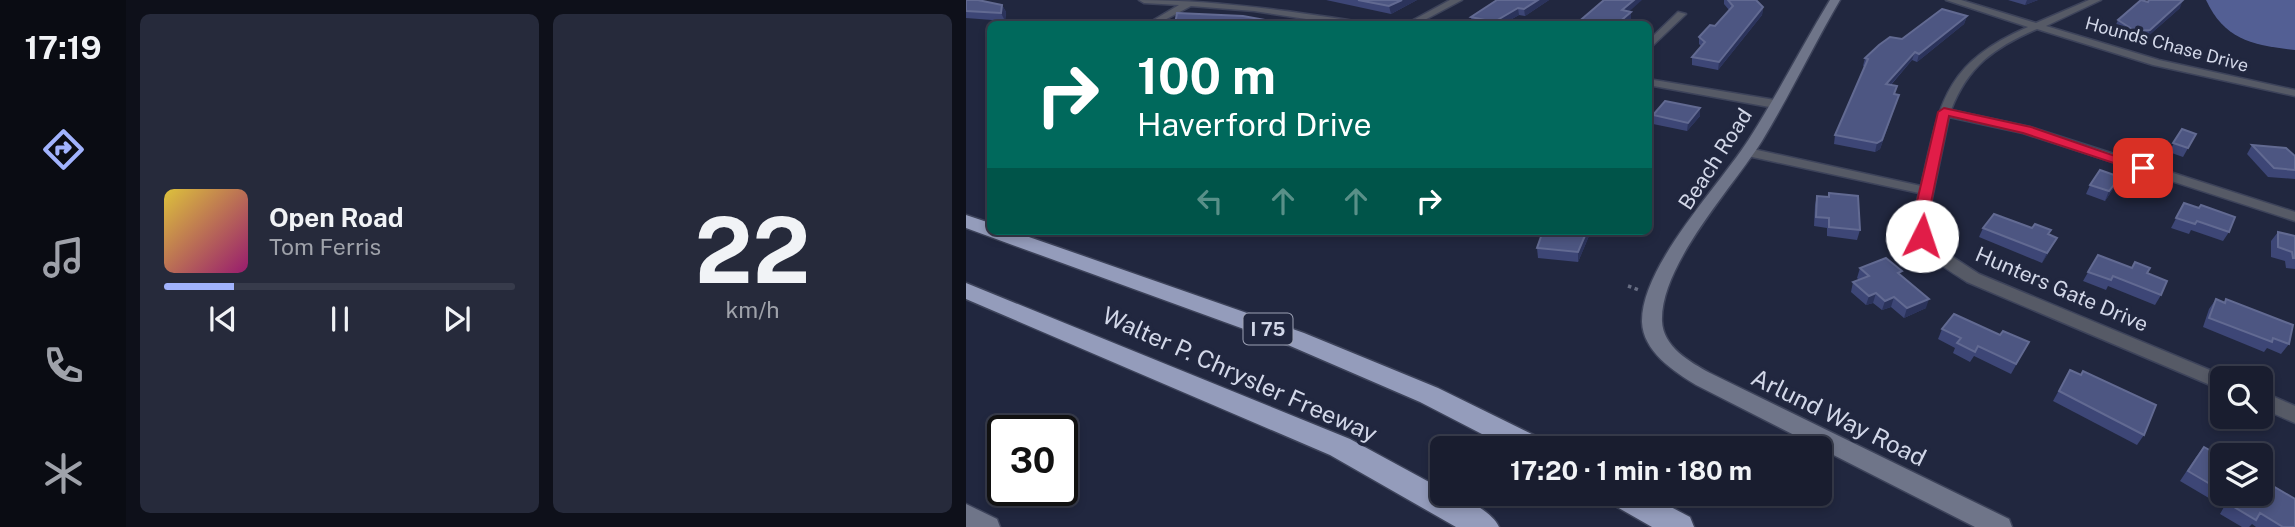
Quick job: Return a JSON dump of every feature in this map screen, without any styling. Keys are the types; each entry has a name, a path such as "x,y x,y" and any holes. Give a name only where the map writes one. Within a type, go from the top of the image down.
{"highway":[{"name":"Walter P. Chrysler Freeway","path":"966,221 987,229"},
{"name":"Walter P. Chrysler Freeway","path":"1003,235 1296,339 1429,395 1510,436"},
{"name":"Walter P. Chrysler Freeway","path":"966,290 1340,447 1484,527"},
{"path":"1641,506 1679,527"}],"street":[{"path":"1144,0 1283,11 1338,21"},
{"path":"1417,21 1457,0"},
{"name":"Beach Road","path":"1661,346 1652,322 1659,286 1748,152 1835,0"},
{"name":"Hounds Chase Drive","path":"1951,0 2157,63 2295,93"},
{"name":"Hunters Gate Drive","path":"2096,0 1974,59 1953,85 1944,112 1919,227 1922,236 1938,257 1973,278 2210,378"},
{"path":"1157,21 1192,2"},
{"path":"1652,43 1681,14"},
{"path":"1652,83 1775,104"},
{"path":"1944,112 2026,130 2295,216"},
{"path":"1748,152 1927,191"},
{"name":"Arlund Way Road","path":"1661,346 1677,363 1703,379 2000,527"},
{"path":"2273,405 2295,415"},
{"path":"966,515 988,527"}],"shaded area":[{"path":"2206,0 2295,0 2295,50 2254,43 2232,33 2214,14"}],"building":[{"path":"966,0 1002,5 1001,13 966,11"},
{"path":"1358,0 1402,0 1389,6"},
{"path":"1497,0 1538,0 1496,21 1471,17"},
{"path":"1604,0 1634,0 1622,10 1631,12 1620,21 1580,21"},
{"path":"1728,0 1756,0 1763,7 1719,62 1692,57 1705,42 1699,37 1710,25 1715,26 1733,6"},
{"path":"2141,0 2183,0 2150,30 2135,31 2118,20"},
{"path":"1942,9 1967,16 1919,54 1915,52 1886,84 1897,86 1894,94 1899,95 1882,140 1877,143 1835,135 1868,59 1865,58 1890,37 1902,39"},
{"path":"1177,13 1243,16 1271,21 1176,21"},
{"path":"1665,101 1700,108 1688,123 1653,115"},
{"path":"2182,129 2196,134 2188,148 2173,143"},
{"path":"2252,145 2286,148 2295,156 2295,170 2274,168"},
{"path":"2100,170 2120,177 2109,191 2090,185"},
{"path":"1829,193 1858,196 1860,230 1829,227 1829,218 1816,217 1817,196 1829,197"},
{"path":"2184,203 2199,208 2201,205 2235,217 2229,232 2197,221 2195,224 2176,218"},
{"path":"1994,214 2032,228 2035,224 2051,230 2048,234 2057,238 2047,253 1983,228"},
{"path":"2278,232 2295,236 2295,258 2292,252 2278,247"},
{"path":"1542,235 1585,235 1578,252 1537,248"},
{"path":"2098,255 2132,268 2135,262 2150,268 2147,273 2167,281 2161,295 2113,276 2111,280 2088,272"},
{"path":"1886,258 1902,271 1898,273 1929,299 1907,308 1894,297 1885,301 1876,293 1869,296 1853,282 1869,276 1860,268"},
{"path":"2216,299 2225,303 2226,299 2293,325 2289,344 2273,338 2272,342 2209,318"},
{"path":"1954,314 2000,335 2003,331 2029,342 2016,364 1978,346 1975,352 1957,343 1961,338 1942,329"},
{"path":"2070,370 2081,375 2083,371 2156,405 2144,435 2059,391"},
{"path":"2204,447 2210,450 2210,484 2188,471"},
{"path":"2273,486 2295,499 2295,527 2283,527 2260,513 2256,520 2232,506 2273,506"}],"route":[{"path":"1922,236 1919,227 1944,112 2005,124 2143,168"}]}
